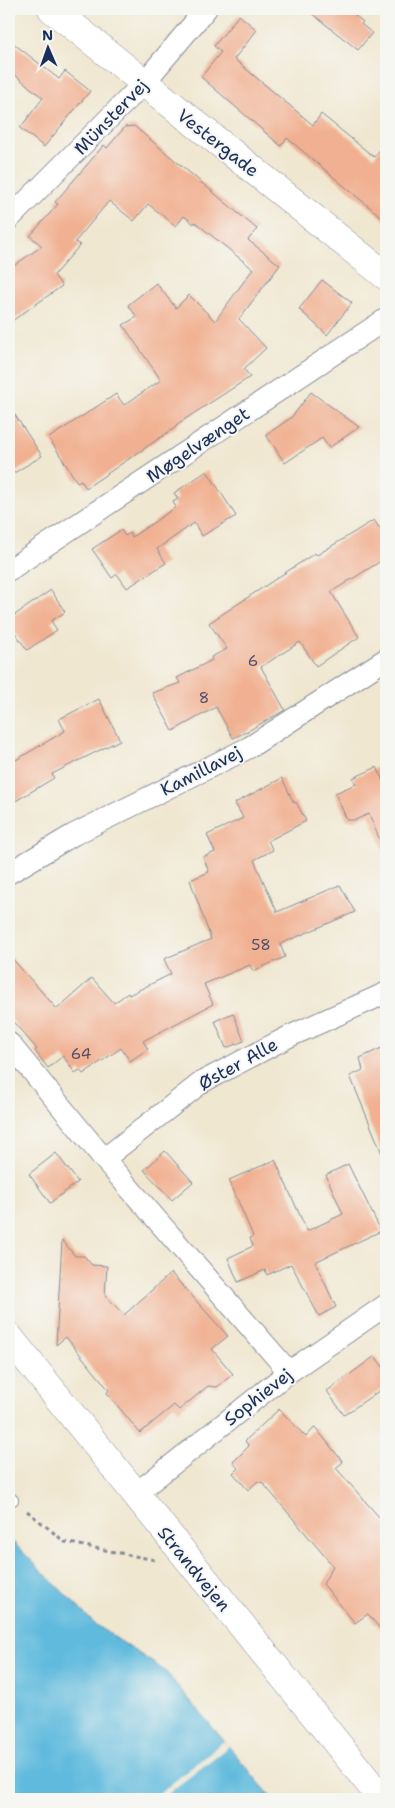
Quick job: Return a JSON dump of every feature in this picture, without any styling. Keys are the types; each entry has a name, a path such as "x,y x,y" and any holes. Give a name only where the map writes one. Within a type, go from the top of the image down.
{"street":[{"name":"Vestergade","path":"52,9 386,276"},
{"name":"Münstervej","path":"9,219 144,84 206,9"},
{"name":"Møgelvænget","path":"9,570 386,319"},
{"name":"Kamillavej","path":"9,873 73,835 250,746 386,659"},
{"name":"Øster Alle","path":"104,1159 202,1082 288,1036 386,993"},
{"path":"9,1043 104,1159 289,1372"},
{"name":"Sophievej","path":"134,1495 289,1372 386,1305"},
{"name":"Strandvejen","path":"9,1337 134,1495 382,1799"}],"path":[{"path":"11,1498 65,1542 155,1560"}],"water":[{"path":"9,1538 95,1624 165,1671 273,1799 9,1799"}],"pier":[{"path":"224,1741 229,1746 161,1799 153,1799"}],"building":[{"path":"306,9 348,9 372,33 358,50"},
{"path":"239,15 257,30 234,59 313,125 321,114 374,157 386,142 386,221 287,138 281,146 201,77 221,52 214,46"},
{"path":"9,40 59,79 65,71 90,91 44,147 20,128 43,98 9,70"},
{"path":"134,126 257,229 248,240 280,265 239,319 266,348 244,369 250,377 176,425 176,427 86,488 81,480 77,482 49,438 116,394 124,405 161,380 123,325 137,317 128,305 156,283 176,308 189,295 215,321 253,269 195,222 194,224 184,216 176,226 148,204 134,221 109,201 75,242 80,245 54,275 62,286 9,323 9,269 42,246 30,236 58,204 55,202 104,145 107,148 125,127"},
{"path":"322,280 352,303 327,335 299,309"},
{"path":"311,392 359,427 329,448 322,438 285,463 266,435 292,417"},
{"path":"9,406 42,456 9,476"},
{"path":"207,471 236,516 202,536 194,523 157,549 166,563 127,588 117,574 112,578 92,549 121,530 125,536 130,533 132,537 176,507 173,502 178,499 174,493"},
{"path":"374,520 380,529 386,525 386,558 331,592 359,637 316,666 300,642 261,667 285,710 246,732 233,738 216,707 173,731 152,693 180,683 177,678 212,660 211,657 227,649 209,623 315,553 317,555"},
{"path":"51,590 65,612 51,621 57,630 27,650 9,624 9,619"},
{"path":"99,699 120,740 52,774 54,778 9,805 9,764 65,731 59,719"},
{"path":"377,767 386,788 386,855 369,814 355,820 347,820 335,793 356,784 353,778"},
{"path":"282,778 294,803 296,802 306,821 268,841 273,850 254,860 277,912 340,885 355,912 280,944 285,957 253,971 250,965 204,984 213,1004 143,1041 148,1049 130,1061 121,1048 83,1074 80,1070 75,1073 63,1056 48,1068 35,1051 37,1049 9,1017 9,955 57,1009 92,978 114,1003 128,993 129,995 171,974 164,959 211,939 190,880 209,872 203,857 215,852 207,835 243,818 235,803"},
{"path":"233,1013 244,1041 226,1048 215,1021"},
{"path":"386,1046 386,1163 350,1076 363,1070 360,1058"},
{"path":"165,1151 193,1182 172,1200 144,1170"},
{"path":"56,1153 78,1182 50,1203 29,1174"},
{"path":"275,1160 307,1231 343,1214 326,1175 348,1164 381,1231 315,1262 336,1307 319,1316 291,1264 267,1275 265,1270 238,1282 228,1258 253,1246 250,1238 253,1236 229,1180"},
{"path":"62,1240 75,1256 84,1256 92,1265 107,1266 105,1295 124,1315 171,1273 228,1336 212,1349 233,1374 217,1387 208,1386 179,1410 174,1405 140,1433 107,1393 109,1390 66,1337 56,1345"},
{"path":"375,1356 386,1371 386,1386 344,1415 327,1391"},
{"path":"279,1409 306,1437 315,1427 343,1462 336,1468 386,1525 386,1636 368,1614 355,1623 323,1584 333,1566 262,1482 258,1481 248,1490 233,1473 238,1468 233,1462 249,1446 245,1441"}]}
